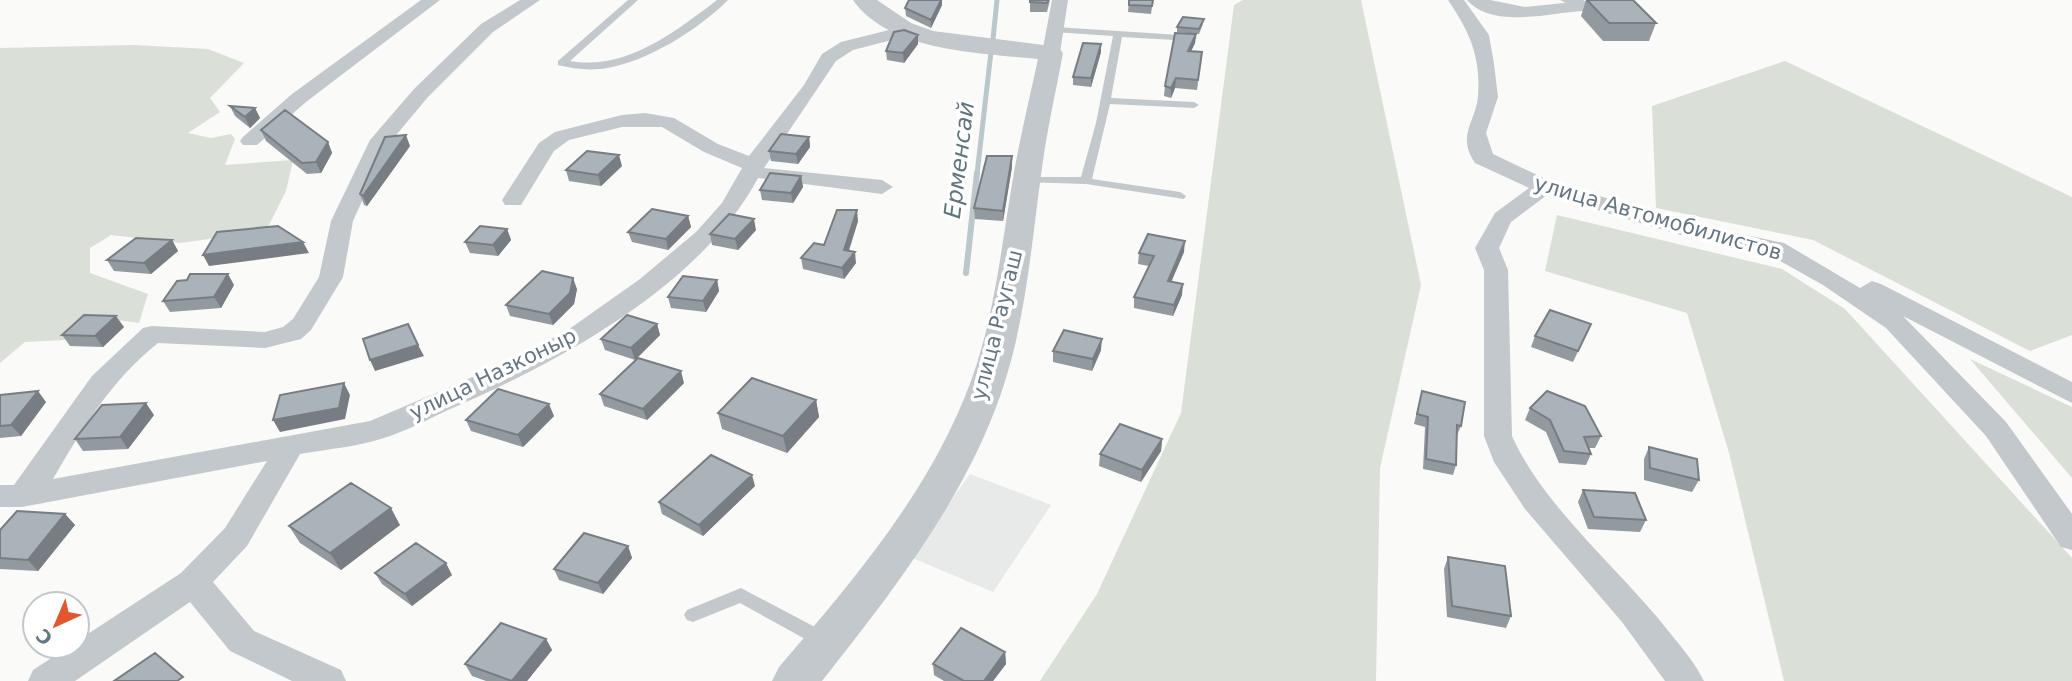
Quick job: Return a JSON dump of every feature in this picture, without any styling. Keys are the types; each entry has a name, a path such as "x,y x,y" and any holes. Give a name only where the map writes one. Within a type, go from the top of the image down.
{"street":[{"path":"250,141 299,98 432,0"},
{"path":"11,496 42,472 71,423 102,382 133,349 152,334 265,340 292,333 331,278 342,221 377,144 421,93 486,28 532,0"},
{"path":"864,0 879,17 905,31 953,41 1054,41"},
{"name":"улица Раугаш","path":"795,681 880,576 923,512 979,405 1014,272 1026,180 1060,0"},
{"name":"улица Автомобилистов","path":"1456,0 1480,35 1484,54 1488,97 1476,133 1483,158 1503,170 1542,186 1685,229 1776,248 1832,280 1895,322 1996,429 2072,538"},
{"path":"1475,0 1499,11 1528,14 1574,2 1625,8"},
{"name":"улица Назконыр","path":"11,496 376,430 472,389 574,338 649,284 704,237 732,206 752,169 812,87 829,58 847,47 905,31"},
{"path":"513,200 546,147 562,136 645,118 667,122 752,169 882,187"},
{"path":"1542,186 1536,197 1509,212 1496,226 1488,248 1496,270 1498,436 1509,462 1536,501 1634,612 1686,681"},
{"path":"1776,248 1821,259 2072,394"},
{"path":"46,681 193,582 236,537 290,447"},
{"path":"193,582 242,641 328,681"}],"lane":[{"path":"633,0 562,62 586,67 622,60 655,46 723,0"},
{"path":"1086,181 1106,102 1118,33"},
{"path":"1054,41 1118,33 1194,38"},
{"path":"1106,102 1194,106"},
{"path":"1026,180 1086,181 1180,196"},
{"path":"693,615 741,595 828,642"}],"shaded area":[{"path":"1243,0 1361,0 1421,285 1380,468 1376,681 1040,681 1097,594 1181,413 1234,5"},
{"path":"134,45 208,49 244,63 210,98 220,112 188,133 211,138 231,134 235,139 225,165 293,160 286,191 266,231 180,243 111,235 90,248 90,273 148,294 139,323 117,320 80,324 64,340 25,342 0,363 0,48"},
{"path":"1785,61 2072,197 2072,335 2030,351 1813,240 1656,208 1652,106"},
{"path":"1557,215 1782,269 1845,309 2072,558 2072,681 1784,681 1729,453 1687,313 1545,271"},
{"path":"1970,359 2072,407 2072,478"},
{"path":"970,474 1051,505 993,592 910,557"}],"building":[{"path":"909,0 941,0 931,20 905,8"},
{"path":"1030,0 1048,0 1047,3"},
{"path":"1129,0 1153,0 1152,6 1129,5"},
{"path":"1587,0 1633,0 1656,23 1609,23"},
{"path":"1183,17 1204,19 1199,29 1177,27"},
{"path":"904,30 918,35 903,53 886,51 894,32"},
{"path":"1175,33 1196,34 1188,51 1202,52 1198,80 1176,78 1171,88 1165,86"},
{"path":"1083,43 1101,44 1091,78 1073,77"},
{"path":"230,106 255,108 245,117"},
{"path":"285,110 328,142 316,162 302,163 261,130"},
{"path":"781,134 809,137 796,154 769,151"},
{"path":"406,135 363,196 360,194 385,137"},
{"path":"587,151 619,155 598,175 566,170"},
{"path":"987,156 1012,156 1003,211 974,208"},
{"path":"770,173 801,176 791,193 760,190"},
{"path":"652,209 688,216 666,239 628,232"},
{"path":"837,210 857,210 844,250 855,252 842,268 801,258 814,243 824,245"},
{"path":"729,214 754,219 735,239 710,234"},
{"path":"278,226 303,242 203,255 217,232"},
{"path":"480,226 507,229 493,245 465,242"},
{"path":"1148,234 1185,241 1168,281 1183,284 1174,305 1134,297 1154,256 1139,253"},
{"path":"136,238 172,240 144,263 107,260"},
{"path":"542,271 573,278 570,293 549,314 506,305"},
{"path":"190,274 228,274 214,297 163,301 177,281 187,280"},
{"path":"683,276 717,280 703,301 668,297"},
{"path":"1550,310 1591,324 1578,351 1535,336"},
{"path":"84,315 116,316 95,336 62,335"},
{"path":"627,315 657,324 631,348 601,339"},
{"path":"408,324 418,345 370,360 363,339"},
{"path":"1064,330 1102,339 1093,359 1053,351"},
{"path":"638,358 681,371 643,409 600,394"},
{"path":"752,378 816,400 783,436 718,413"},
{"path":"344,383 339,408 273,420 280,395"},
{"path":"498,389 549,404 518,435 466,420"},
{"path":"38,391 11,425 0,426 0,395"},
{"path":"1422,391 1465,402 1461,426 1457,425 1456,465 1426,459 1428,417 1417,414"},
{"path":"1547,391 1585,406 1601,436 1584,437 1591,454 1564,451 1550,420 1530,408"},
{"path":"146,403 120,437 75,439 102,405"},
{"path":"1120,424 1162,439 1142,470 1100,454"},
{"path":"1649,447 1697,459 1699,480 1650,468"},
{"path":"711,455 752,475 699,525 659,502"},
{"path":"351,483 391,508 330,553 289,526"},
{"path":"1583,490 1635,493 1646,520 1594,517"},
{"path":"17,511 65,514 28,560 0,558 0,530"},
{"path":"584,533 628,546 598,583 554,569"},
{"path":"416,543 446,563 405,594 375,573"},
{"path":"1448,557 1505,566 1511,616 1452,606"},
{"path":"501,623 546,639 512,681 465,664"},
{"path":"961,628 1005,652 984,681 964,681 933,664"},
{"path":"155,653 183,677 177,681 114,681"}],"waterway":[{"name":"Ерменсай","path":"993,39 997,0"},
{"name":"Ерменсай","path":"977,174 991,52"},
{"name":"Ерменсай","path":"966,273 977,173"}]}
